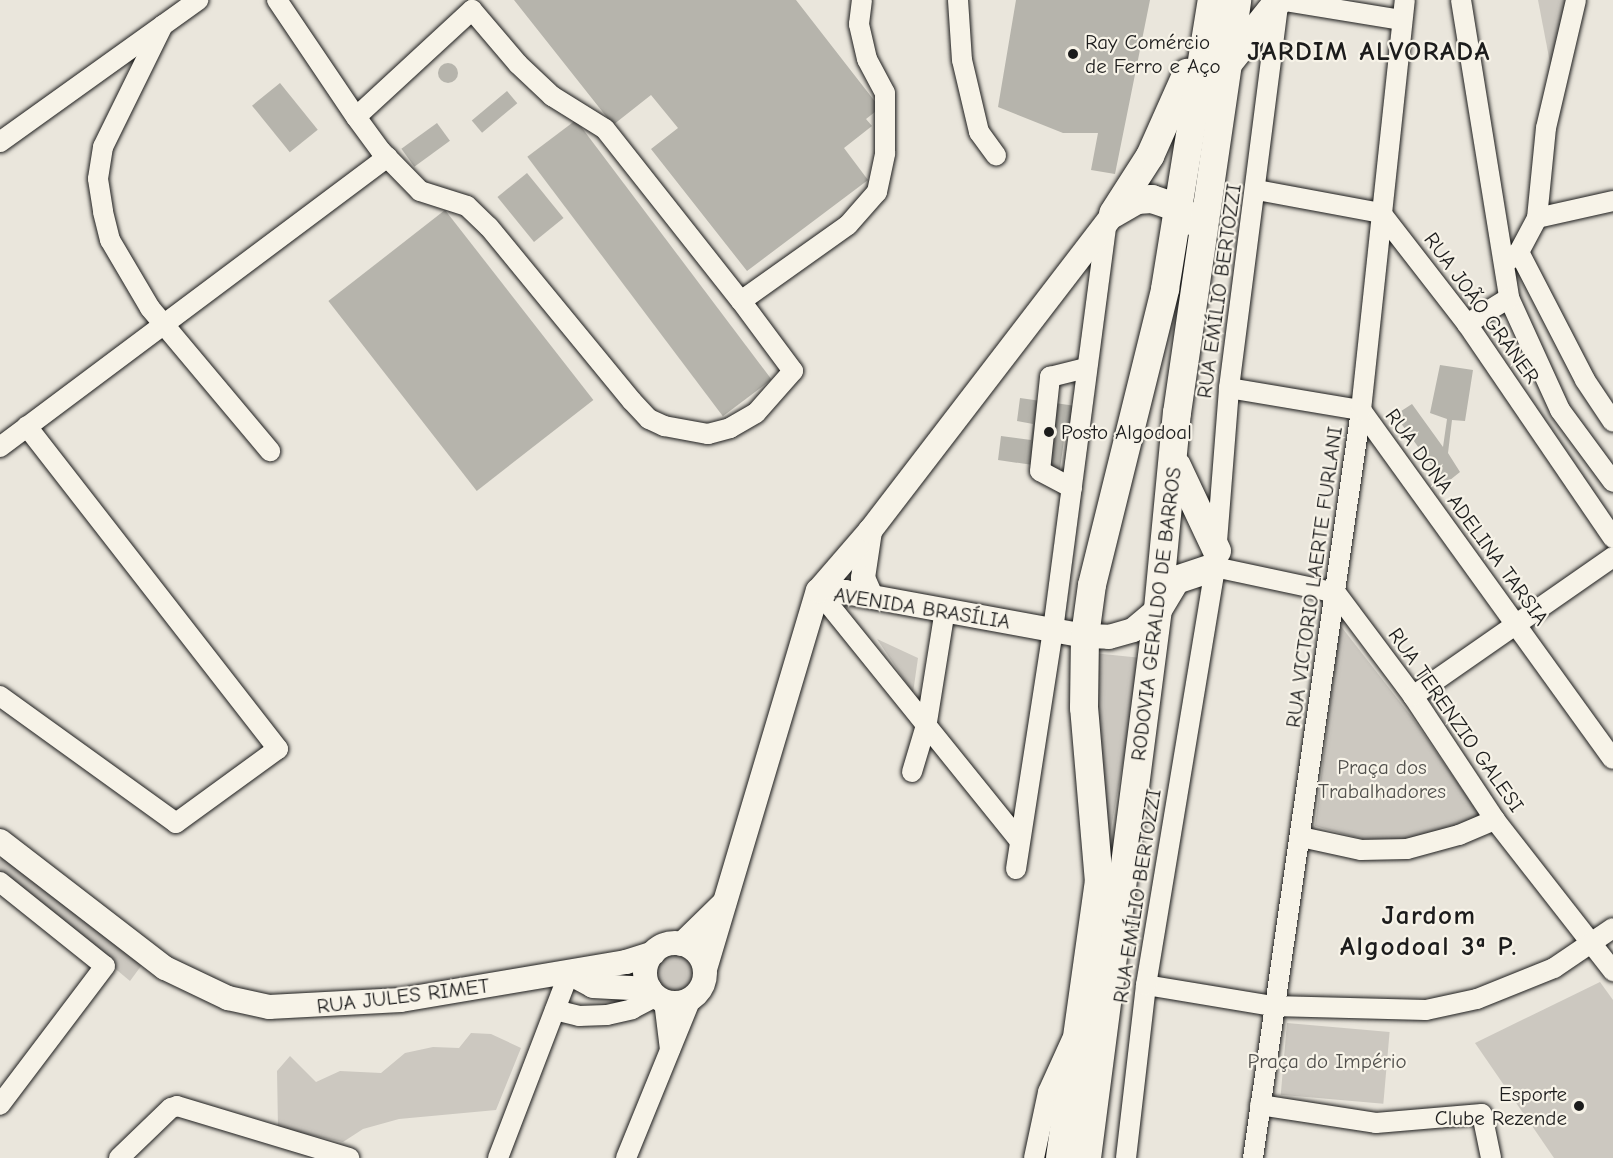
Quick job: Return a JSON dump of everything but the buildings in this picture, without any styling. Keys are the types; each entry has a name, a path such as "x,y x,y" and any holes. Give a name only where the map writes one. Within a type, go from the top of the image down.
{"highway":[{"path":"1110,218 1150,156 1184,87 1205,0"},
{"path":"1060,1158 1075,1034 1099,882 1084,708 1085,636 1110,498 1146,378 1166,289 1177,207 1212,0"},
{"name":"RODOVIA GERALDO DE BARROS","path":"1087,1158 1158,609 1175,462 1177,413 1237,0"},
{"path":"1226,67 1279,0"},
{"path":"1110,218 1137,200 1152,198 1177,207 1188,219 1191,234 1177,413"},
{"path":"1158,609 1176,580 1216,559 1175,462"}],"main road":[{"path":"818,591 870,531 1110,218"},
{"path":"870,531 863,578 871,596"},
{"name":"AVENIDA BRASÍLIA","path":"705,969 728,899 818,591 871,596 1085,636 1109,637 1133,630 1158,609"},
{"name":"RUA JULES RIMET","path":"0,841 165,968 238,1000 269,1007 401,1000 569,973 654,953"},
{"name":"AVENIDA BRASÍLIA","path":"682,944 728,899"},
{"path":"569,973 593,986 657,995 678,1003 691,999 702,986 705,969 699,956 682,944 664,946 654,953 646,973 657,995"}],"street":[{"path":"0,142 198,0"},
{"path":"277,0 356,117 387,157 420,191 467,206 482,220 649,419 664,426 708,434 730,428 756,413 793,371 741,301 605,129 552,96 518,64 469,5 356,117"},
{"path":"741,301 848,225 878,192 885,153 885,93 867,59 859,24 862,0"},
{"path":"958,0 962,60 979,132 996,155"},
{"path":"1279,0 1401,20"},
{"name":"RUA EMÍLIO BERTOZZI","path":"1126,1158 1146,985 1216,559 1229,388 1257,190 1279,0"},
{"name":"RUA VICTORIO LAERTE FURLANI","path":"1253,1158 1273,1006 1301,837 1361,410 1401,20 1405,0"},
{"path":"1461,0 1509,298 1560,410 1613,482"},
{"path":"1503,266 1519,252 1537,218 1546,128 1576,0"},
{"path":"163,25 117,114 103,147 98,179 110,240 136,288 270,451"},
{"path":"0,447 164,321 387,157"},
{"path":"1257,190 1381,213"},
{"path":"1537,218 1613,201"},
{"name":"RUA JOÃO GRANER","path":"1381,213 1467,324 1613,538"},
{"path":"1016,869 1053,630 1110,218"},
{"path":"1519,252 1585,380 1613,422"},
{"path":"1467,324 1509,298"},
{"path":"1072,488 1040,471 1050,377 1088,368"},
{"name":"RUA DONA ADELINA TARSIA","path":"1229,388 1361,410 1613,759"},
{"path":"0,696 176,823 278,749 27,426"},
{"path":"1413,696 1613,557"},
{"path":"1216,559 1336,593"},
{"path":"818,591 927,722 1020,841"},
{"name":"RUA TERENZIO GALESI","path":"1336,593 1413,696 1495,820 1613,971"},
{"path":"912,771 927,722 945,610"},
{"path":"1301,837 1361,849 1407,849 1459,835 1495,820"},
{"path":"0,1105 105,966 1,885"},
{"path":"1146,985 1273,1006 1426,1010 1477,999 1554,968 1613,928"},
{"path":"498,1158 569,973"},
{"path":"555,1010 579,1016 607,1015 632,1009 657,995 671,1056"},
{"path":"626,1158 671,1056 691,999"},
{"path":"1034,1158 1056,1066 1075,1034"},
{"path":"1260,1105 1376,1123 1482,1114 1491,1158"},
{"path":"119,1158 174,1106 349,1158"}],"green space":[{"path":"1538,0 1568,0 1551,68"},
{"name":"Praça dos Trabalhadores","path":"1340,625 1414,720 1481,817 1429,836 1399,839 1362,839 1315,826"},
{"path":"877,639 918,658 913,693"},
{"path":"1093,653 1142,658 1106,856"},
{"path":"6,852 144,962 130,981 0,873 0,860"},
{"path":"675,955 688,960 693,973 688,986 675,991 662,986 657,973 662,960"},
{"name":"Esporte Clube Rezende","path":"1600,982 1613,1000 1613,1158 1554,1158 1475,1043"},
{"name":"Praça do Império","path":"1287,1023 1390,1032 1383,1104 1281,1095"},
{"path":"471,1033 491,1034 521,1048 496,1110 399,1119 363,1129 343,1142 278,1128 277,1071 290,1056 316,1082 340,1071 381,1073 405,1053 433,1047 459,1048"}],"place":[{"name":"Ray Comércio de Ferro e Aço","path":"1073,54"},
{"name":"Posto Algodoal","path":"1049,432"},
{"name":"Esporte Clube Rezende","path":"1579,1106"}],"district":[{"name":"JARDIM ALVORADA","path":"1369,52"},
{"name":"Jardom Algodoal 3ª P.","path":"1429,930"}]}
